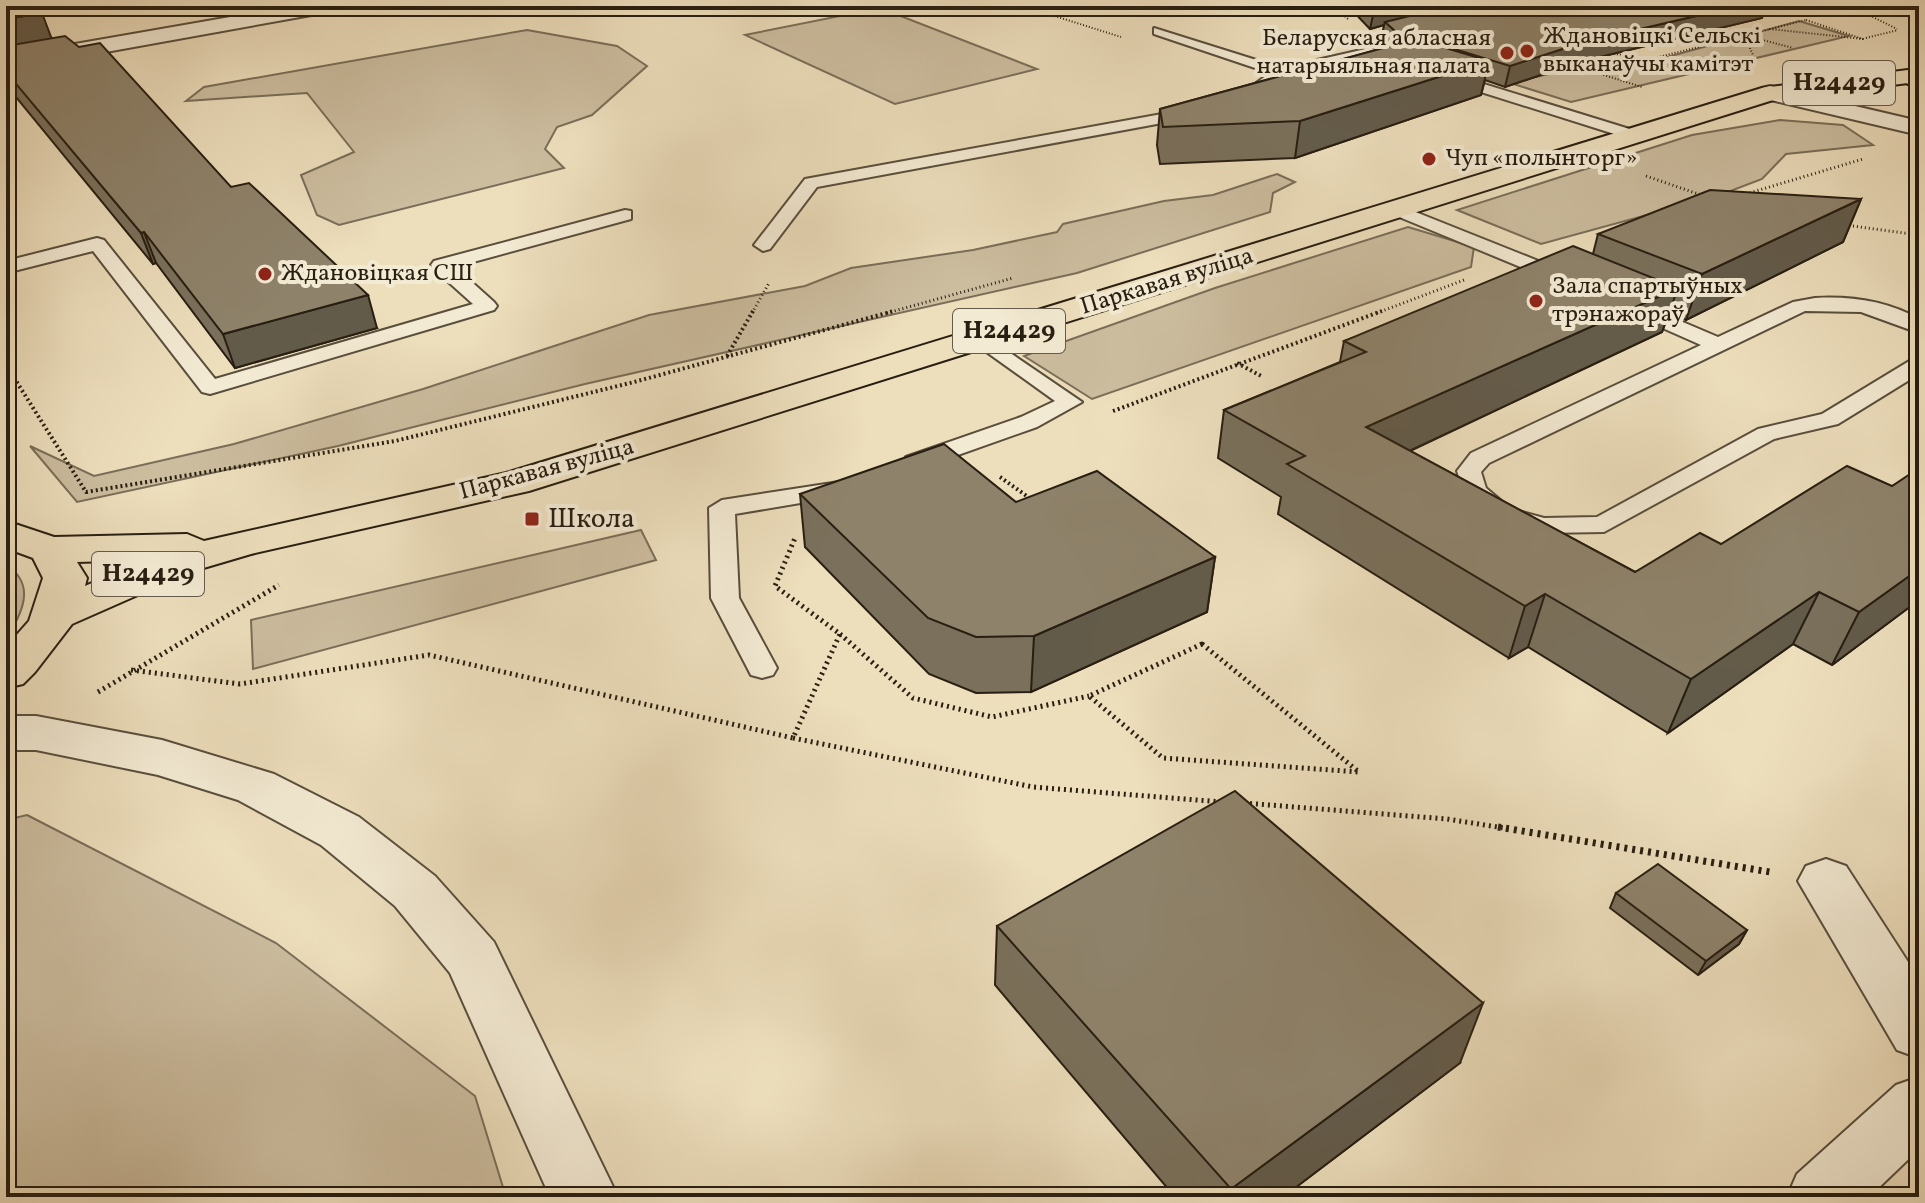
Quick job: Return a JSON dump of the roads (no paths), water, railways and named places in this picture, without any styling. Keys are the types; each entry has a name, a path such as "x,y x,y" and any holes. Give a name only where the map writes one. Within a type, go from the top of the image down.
{"main road":[{"name":"Паркавая вуліца","path":"58,614 175,563 241,544 515,483 1398,210 1630,134 1765,80 1915,76"},
{"name":"Паркавая вуліца","path":"19,536 241,544"},
{"name":"Н24429","path":"6,673 38,642 58,614 65,578 19,536"}],"street":[{"path":"6,63 328,6"},
{"path":"1765,80 1919,128"},
{"path":"16,721 162,758 256,787 340,831 415,891 473,959 584,1197"},
{"path":"1826,881 1919,1031"},
{"path":"1821,1197 1919,1106"}],"lane":[{"path":"1159,31 1281,72"},
{"path":"763,245 811,183 981,154 1221,106 1243,99 1281,72 1368,45 1423,69 1630,134"},
{"path":"1398,210 1578,284"},
{"path":"6,267 97,244 210,387 487,306 441,265 625,215"},
{"path":"1606,296 1719,345"},
{"path":"1919,327 1869,307 1821,302 1800,306 1480,458 1469,471 1469,484 1488,505 1522,521 1550,528 1581,529 1604,524 1766,434 1830,419 1919,365"},
{"path":"894,470 1029,422 1071,402 981,339"},
{"path":"937,453 942,473 953,479"},
{"path":"762,668 725,598 722,508 851,488 865,482"}],"place":[{"name":"Ждановіцкі Сельскі выканаўчы камітэт","path":"1527,51"},
{"name":"Беларуская абласная натарыяльная палата","path":"1507,53"},
{"name":"Чуп «полынторг»","path":"1429,159"},
{"name":"Ждановіцкая СШ","path":"265,274"},
{"name":"Зала спартыўных трэнажораў","path":"1536,301"},
{"name":"Школа","path":"532,519"}]}
